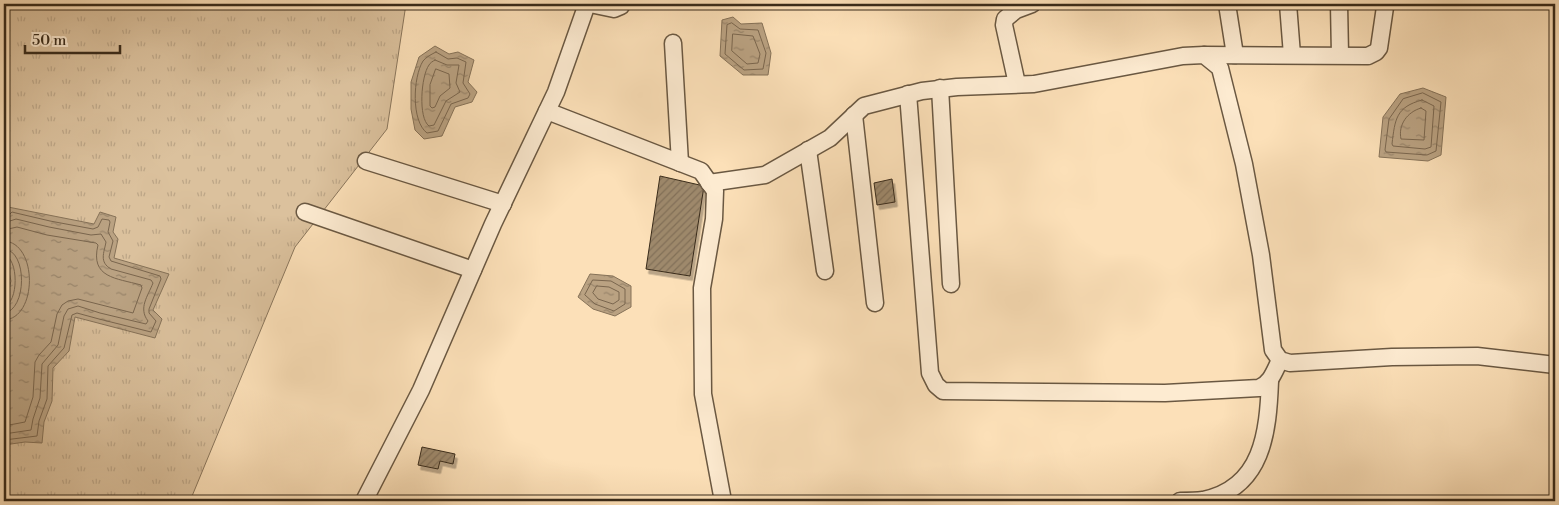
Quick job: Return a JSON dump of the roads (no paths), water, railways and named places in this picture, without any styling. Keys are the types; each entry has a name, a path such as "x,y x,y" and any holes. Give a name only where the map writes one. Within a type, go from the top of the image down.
{"street":[{"path":"364,501 421,390 473,270 556,92 588,4 614,9 622,4"},
{"path":"1017,84 1004,25 1005,19 1016,10 1032,4"},
{"path":"1227,4 1235,55"},
{"path":"1288,4 1292,55"},
{"path":"1339,4 1340,55"},
{"path":"709,183 765,175 830,138 864,106 908,94 940,88 1034,84 1183,56 1368,56 1379,48 1385,7"},
{"path":"673,43 680,163"},
{"path":"1204,55 1220,68 1242,154 1261,256 1273,350 1280,360 1299,363 1392,357 1477,356 1555,365"},
{"path":"940,88 951,284"},
{"path":"908,94 930,373 936,384 943,391 1165,393 1259,388 1270,381 1280,360"},
{"path":"547,111 701,172 715,191 714,219 702,288 703,394 723,501"},
{"path":"854,115 876,302"},
{"path":"808,150 825,271"},
{"path":"366,161 503,204"},
{"path":"306,212 473,270"},
{"path":"1180,501 1203,500 1230,490 1246,476 1255,463 1260,451 1269,417 1270,381"}],"water":[{"path":"733,17 741,24 762,23 771,53 768,75 743,75 720,56 722,20"},
{"path":"435,46 449,54 458,52 474,60 468,82 477,92 472,102 455,107 442,136 424,139 415,130 411,109 411,82 419,57"},
{"path":"1423,88 1446,97 1441,155 1428,161 1379,157 1383,117 1400,94"},
{"path":"8,207 94,224 100,212 116,217 113,232 118,239 114,258 169,274 153,310 162,319 155,338 75,317 69,351 53,368 52,401 44,422 42,443 25,442 4,445 4,308 11,281 4,250 4,216"},
{"path":"590,274 613,276 631,286 631,307 615,316 593,309 578,297"}]}
